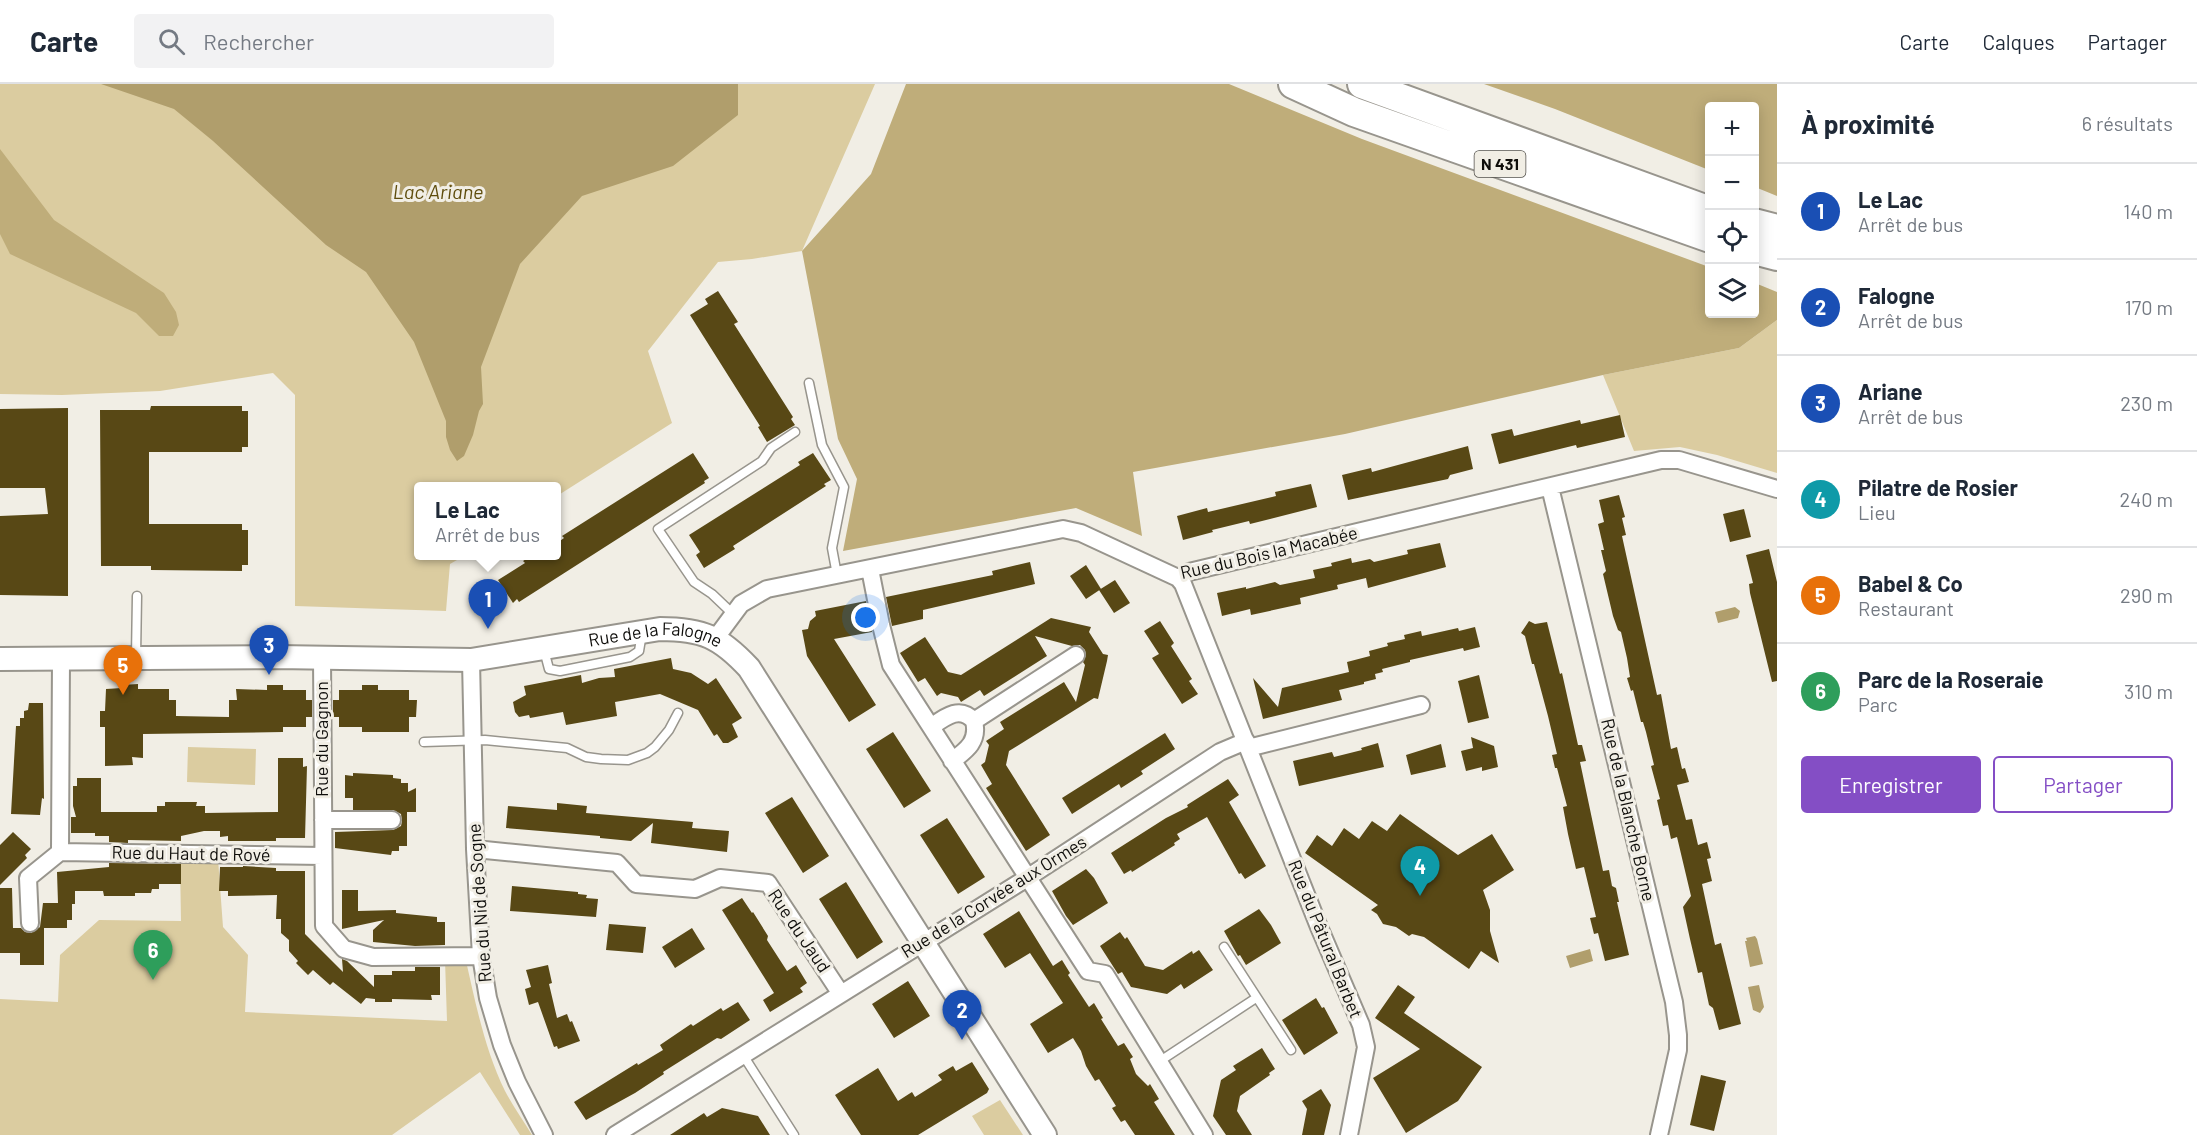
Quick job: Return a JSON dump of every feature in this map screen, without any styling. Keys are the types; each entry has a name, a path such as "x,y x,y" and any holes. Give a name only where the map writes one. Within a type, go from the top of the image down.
{"highway":[{"name":"N 431","path":"1293,84 1365,116 1705,236"},
{"name":"N 431","path":"1362,84 1707,210"},
{"path":"1759,224 1777,229"},
{"path":"1759,251 1777,256"}],"street":[{"name":"Rue du Bois la Macabée","path":"715,639 741,604 766,589 1063,529 1081,532 1178,578 1189,572 1669,459 1777,489"},
{"name":"Rue de la Blanche Borne","path":"1550,487 1674,1002 1678,1050 1659,1135"},
{"path":"870,569 891,665 1088,971 1105,974 1204,1135"},
{"name":"Rue du Pâtural Barbet","path":"1178,578 1183,584 1361,1025 1366,1047 1351,1135"},
{"name":"Rue de la Falogne","path":"0,659 136,657 471,660 660,629 680,629 715,639 726,645 749,668 1045,1135"},
{"path":"974,721 1076,655"},
{"path":"30,922 28,878 60,852 61,658"},
{"name":"Rue du Gagnon","path":"322,658 324,926 344,949 373,957 481,956"},
{"name":"Rue du Nid de Sogne","path":"471,660 471,741 481,956 488,998 502,1045 544,1135"},
{"path":"1247,744 1420,705"},
{"path":"931,727 946,715 957,712 965,714 974,721 976,732 974,741 968,749 952,761"},
{"name":"Rue de la Corvée aux Ormes","path":"615,1135 1028,878 1220,752 1247,744"},
{"name":"Rue du Gagnon","path":"323,820 392,820"},
{"name":"Rue du Jaud","path":"475,849 617,863 636,884 695,889 720,878 768,883 841,994"},
{"name":"Rue du Haut de Rové","path":"60,852 323,856"}],"lane":[{"path":"809,383 822,445 844,487 832,548 837,576"},
{"path":"734,614 712,594 694,582 658,529 762,461 771,448 795,432"},
{"path":"136,657 137,596"},
{"path":"424,742 485,740 567,748 586,757 616,761 628,760 656,747 669,730 678,712"},
{"path":"1224,947 1291,1050"},
{"path":"1160,1061 1256,998"},
{"path":"743,1055 794,1135"}],"shaded area":[{"path":"0,84 875,84 802,251 718,262 648,351 672,423 561,493 561,482 414,482 414,560 457,560 450,564 446,611 295,606 295,395 273,373 160,391 62,395 0,394"},
{"path":"906,84 1229,84 1362,139 1705,266 1705,318 1759,318 1759,285 1777,292 1777,320 1739,348 1603,375 1345,434 1133,472 1142,536 1076,508 843,551 857,479 838,439 802,251 871,174"},
{"path":"1484,84 1777,84 1777,196 1759,189 1759,102 1705,102 1705,168 1555,109"},
{"path":"0,149 54,220 164,293 176,312 179,325 173,336 159,336 136,313 10,254 0,234"},
{"path":"1777,320 1777,473 1717,455 1680,447 1634,451 1603,375 1739,348"},
{"path":"188,747 256,749 255,785 187,782"},
{"path":"218,859 223,927 248,955 245,1012 447,1021 445,960 466,961 492,1060 505,1091 532,1135 520,1135 480,1072 392,1135 0,1135 0,999 58,1002 60,955 99,920 181,921 180,862"},
{"path":"1000,1100 1023,1135 984,1135 972,1116"}],"water":[{"name":"Lac Ariane","path":"101,84 738,84 738,115 673,166 582,196 520,264 481,367 483,404 464,456 457,461 446,437 446,421 414,342 366,272 326,245 213,141 174,109"},
{"path":"1735,607 1740,611 1738,618 1718,623 1715,612"},
{"path":"1755,936 1763,964 1750,967 1745,941 1747,941 1746,938"},
{"path":"1590,949 1593,961 1570,968 1566,956"},
{"path":"1759,985 1764,1007 1760,1013 1753,1010 1748,987"}],"building":[{"path":"718,291 738,322 734,324 793,417 791,419 795,425 767,442 758,427 760,426 690,315 708,304 705,299"},
{"path":"151,406 242,406 242,411 248,411 248,447 242,447 242,452 149,452 149,524 242,524 242,530 248,530 248,565 242,565 242,571 151,570 151,566 101,566 100,410 150,410"},
{"path":"68,408 68,596 0,595 0,516 48,514 45,488 0,488 0,409"},
{"path":"1620,415 1625,437 1577,448 1576,445 1499,464 1491,434 1512,429 1514,436 1580,420 1581,424"},
{"path":"1468,446 1473,469 1450,475 1448,479 1348,500 1342,475 1371,468 1372,472"},
{"path":"693,453 709,478 704,481 705,483 519,602 517,599 513,603 498,580 525,563 524,560 561,560 561,540 564,538 562,536"},
{"path":"813,453 831,480 824,484 826,486 733,546 735,549 704,568 696,555 700,552 689,535 800,465 798,462"},
{"path":"1311,484 1317,507 1250,524 1249,521 1212,530 1213,532 1183,540 1177,516 1207,508 1208,512 1276,496 1275,492"},
{"path":"1619,495 1625,517 1622,518 1626,535 1622,536 1657,695 1661,694 1671,749 1677,747 1682,769 1685,768 1689,782 1677,785 1686,820 1692,819 1698,845 1707,842 1711,858 1707,859 1712,881 1702,884 1715,945 1721,943 1741,1024 1719,1030 1713,1008 1709,1005 1702,972 1698,973 1683,907 1691,896 1677,837 1671,839 1668,825 1663,826 1657,800 1660,799 1651,766 1654,765 1643,722 1641,722 1633,690 1631,691 1627,678 1630,677 1621,632 1613,616 1603,574 1606,571 1601,550 1604,550 1598,524 1604,522 1599,500"},
{"path":"1744,509 1751,537 1730,542 1723,514"},
{"path":"1440,543 1446,567 1368,588 1366,578 1337,585 1338,589 1300,598 1301,604 1251,615 1250,609 1222,616 1217,593 1275,582 1280,585 1315,578 1313,570 1332,566 1331,563 1351,558 1352,563 1370,559 1374,562 1408,554 1407,550"},
{"path":"1769,549 1777,582 1777,681 1772,682 1750,593 1749,584 1753,583 1746,555"},
{"path":"1030,562 1035,584 923,610 923,619 892,626 886,597 993,575 992,571"},
{"path":"1086,565 1101,589 1086,599 1070,576"},
{"path":"1115,580 1130,603 1114,613 1099,590"},
{"path":"866,601 872,632 834,639 876,705 849,722 807,656 802,630 808,629 810,621 816,616 815,611"},
{"path":"1051,618 1091,627 1089,632 1103,654 1108,655 1098,699 1094,698 1009,751 1006,765 1050,835 1026,851 986,788 992,784 981,765 985,762 989,745 986,741 1004,729 1000,722 1064,682 1076,702 1085,665 1083,662 1086,655 1085,650 1080,645 1072,646 1035,636 1047,656 984,696 980,690 961,702 958,697 941,693 937,696 925,678 918,682 900,653 925,637 948,672 961,675"},
{"path":"1160,621 1174,643 1171,646 1192,679 1189,681 1198,694 1182,704 1152,658 1159,654 1144,631"},
{"path":"1529,621 1535,624 1547,622 1560,674 1562,673 1578,745 1582,745 1586,761 1580,762 1603,871 1609,870 1612,886 1616,888 1629,955 1605,961 1598,933 1594,934 1590,918 1596,917 1584,867 1576,869 1563,807 1567,806 1552,755 1557,754 1548,716 1525,636 1521,633"},
{"path":"1475,627 1480,647 1464,651 1463,648 1382,669 1383,672 1375,674 1376,679 1339,690 1342,700 1263,719 1253,678 1278,707 1282,688 1349,672 1347,662 1370,656 1369,651 1388,646 1387,643 1405,639 1404,635 1421,631 1422,636 1458,628 1459,631"},
{"path":"671,658 673,669 691,673 708,684 716,678 742,718 732,724 738,737 728,743 723,743 717,734 714,736 698,710 660,694 615,702 617,716 566,725 563,712 530,718 529,715 519,717 515,712 513,702 526,695 524,686 581,675 582,683 599,678 615,677 614,669"},
{"path":"1479,675 1489,718 1468,723 1458,681"},
{"path":"138,684 138,689 169,689 169,700 176,700 176,716 229,717 229,700 237,700 236,689 267,690 267,685 283,685 283,690 306,690 306,700 312,700 312,717 306,717 306,727 283,727 283,732 143,734 143,758 132,757 133,765 105,766 105,727 100,727 100,711 105,711 106,689"},
{"path":"362,685 378,685 378,690 409,690 409,700 417,700 416,717 409,717 409,732 362,732 362,727 339,727 339,717 333,717 333,700 339,700 339,690 362,690"},
{"path":"29,703 43,703 44,799 42,798 40,815 11,814 16,726 20,726 20,718 24,718 24,711 28,710"},
{"path":"893,732 931,791 904,808 866,749"},
{"path":"1165,733 1175,749 1141,771 1143,774 1121,788 1119,784 1072,814 1062,798"},
{"path":"1471,737 1494,746 1498,767 1482,771 1482,767 1466,771 1461,751 1473,748"},
{"path":"1378,743 1384,767 1299,786 1293,761 1332,752 1334,757 1362,750 1361,748"},
{"path":"1441,744 1446,767 1411,775 1406,755"},
{"path":"278,758 303,758 303,767 307,766 305,838 276,838 276,841 228,841 228,836 220,837 220,831 204,831 181,836 181,841 128,840 128,843 109,842 109,836 95,836 95,833 71,833 71,817 76,817 73,806 73,786 77,786 77,778 101,778 101,812 157,812 157,806 165,806 165,802 197,802 196,806 205,806 205,813 278,812"},
{"path":"353,773 393,775 393,778 401,779 401,783 408,783 408,792 416,788 416,812 407,812 407,846 399,846 399,851 392,851 391,855 335,848 335,832 393,830 401,826 401,814 393,810 353,810 353,798 345,798 345,775 353,776"},
{"path":"1228,779 1239,795 1229,802 1266,866 1245,879 1241,873 1239,874 1207,817 1177,834 1180,839 1174,843 1175,845 1132,872 1131,870 1124,874 1111,853 1166,818 1188,807 1187,805"},
{"path":"792,797 829,856 803,873 765,813"},
{"path":"557,803 587,806 586,813 693,822 692,828 729,831 727,852 651,843 653,823 631,841 506,828 508,806 557,810"},
{"path":"1400,814 1458,855 1492,834 1514,870 1483,890 1490,910 1490,931 1499,963 1481,951 1469,969 1424,937 1412,934 1409,936 1396,927 1383,924 1377,914 1371,910 1378,905 1305,853 1317,835 1332,846 1344,828 1359,839 1372,821 1387,831"},
{"path":"947,818 985,877 958,894 920,835"},
{"path":"13,832 31,849 25,855 27,858 0,885 0,845"},
{"path":"109,863 181,864 181,884 159,884 159,889 152,889 151,893 135,893 135,896 104,896 103,891 75,891 72,920 67,920 67,928 44,928 44,965 20,965 20,953 0,953 0,888 12,888 13,928 21,928 31,933 40,927 43,903 58,903 57,872 109,867"},
{"path":"220,867 276,868 276,871 305,871 305,934 343,972 342,959 374,987 374,975 392,975 392,971 415,971 415,967 440,967 440,995 431,995 432,1000 392,999 392,1002 375,1002 375,999 366,998 361,1004 333,982 330,985 313,970 308,975 296,963 298,961 289,951 289,940 281,933 281,919 276,919 277,895 228,896 228,891 219,891"},
{"path":"1086,869 1094,878 1108,903 1073,925 1052,891"},
{"path":"846,882 883,942 857,959 819,899"},
{"path":"512,886 578,892 578,894 587,895 586,898 598,899 596,917 510,911"},
{"path":"342,890 358,890 358,911 396,910 396,913 437,917 437,922 445,922 445,945 415,946 373,942 373,930 384,920 342,929"},
{"path":"742,898 768,936 767,940 787,971 796,965 807,983 800,988 803,992 770,1012 763,1000 774,993 722,910"},
{"path":"1259,909 1281,943 1246,965 1240,955 1238,956 1224,931"},
{"path":"1019,911 1053,966 1062,960 1070,973 1068,975 1089,1007 1094,1003 1118,1046 1124,1043 1133,1057 1130,1059 1136,1074 1148,1086 1150,1084 1159,1099 1154,1102 1175,1135 1135,1135 1125,1120 1121,1122 1112,1108 1116,1106 1099,1079 1095,1081 1073,1038 1048,1053 1030,1024 1063,1003 1030,953 1005,968 983,934"},
{"path":"609,924 646,927 643,953 606,950"},
{"path":"692,928 705,949 675,968 662,947"},
{"path":"1120,932 1125,939 1127,937 1145,966 1163,970 1192,951 1193,954 1199,950 1213,970 1184,989 1181,984 1167,994 1131,987 1122,972 1118,974 1100,946"},
{"path":"548,965 552,983 549,984 557,1018 567,1014 580,1041 558,1049 557,1046 554,1047 538,1002 529,1005 525,989 531,987 526,970"},
{"path":"908,981 930,1016 894,1038 872,1004"},
{"path":"1398,985 1415,997 1404,1013 1482,1067 1458,1101 1406,1133 1373,1078 1420,1049 1375,1018"},
{"path":"1316,998 1322,1008 1324,1007 1338,1033 1304,1055 1282,1020"},
{"path":"738,1002 750,1020 663,1072 664,1074 635,1093 586,1120 574,1102 637,1063 638,1065 663,1050 660,1045 691,1024 693,1026 721,1008 723,1011"},
{"path":"1262,1048 1275,1069 1240,1096 1237,1111 1252,1135 1226,1135 1213,1116 1221,1080 1236,1070 1233,1066"},
{"path":"972,1062 989,1089 987,1093 918,1135 861,1135 835,1095 878,1068 898,1101 912,1092 915,1097 942,1080 938,1075 953,1066 956,1071"},
{"path":"1701,1075 1726,1081 1714,1131 1690,1125"},
{"path":"1321,1089 1331,1105 1324,1135 1302,1135 1307,1109 1302,1101"},
{"path":"722,1108 758,1116 770,1135 670,1135 704,1113 707,1117"}],"place":[{"name":"Le Lac","path":"488,629"},
{"name":"Ariane","path":"269,675"},
{"name":"Babel & Co","path":"123,695"},
{"name":"Pilatre de Rosier","path":"1420,896"},
{"name":"Parc de la Roseraie","path":"153,980"},
{"name":"Falogne","path":"962,1040"}]}
